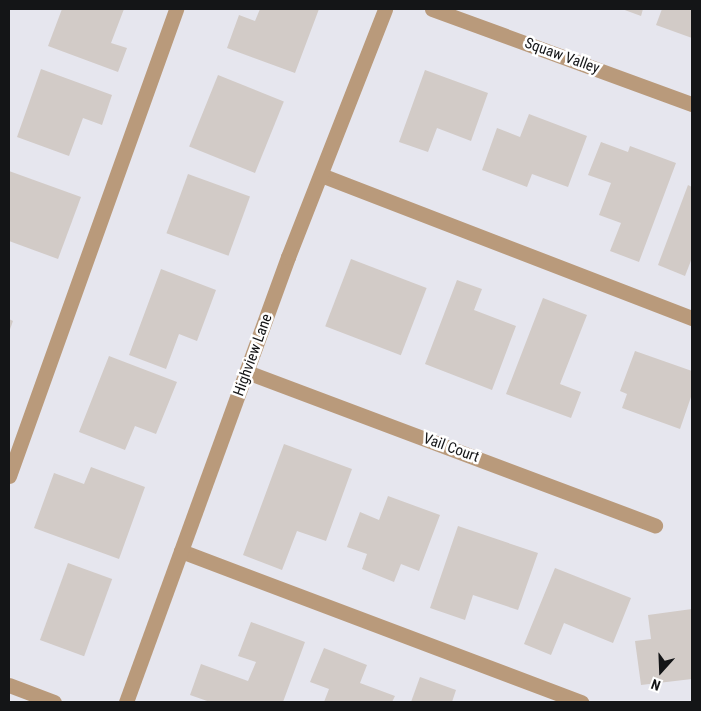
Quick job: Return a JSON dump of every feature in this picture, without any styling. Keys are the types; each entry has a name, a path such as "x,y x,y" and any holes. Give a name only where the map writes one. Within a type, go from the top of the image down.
{"street":[{"path":"9,476 176,9"},
{"name":"Highview Lane","path":"126,702 247,372 385,9"},
{"name":"Squaw Valley","path":"432,9 692,104"},
{"path":"321,175 692,318"},
{"name":"Vail Court","path":"247,372 655,525"},
{"path":"181,551 581,702"},
{"path":"9,685 54,702"}],"building":[{"path":"62,9 124,9 111,43 127,48 118,72 48,46"},
{"path":"260,9 319,9 295,73 227,48 239,15 255,21"},
{"path":"622,9 643,9 641,16"},
{"path":"662,9 692,9 692,38 656,25"},
{"path":"41,69 112,95 102,125 83,118 69,156 17,137"},
{"path":"425,70 488,93 471,141 437,128 428,152 399,142"},
{"path":"218,75 284,102 255,173 189,146"},
{"path":"529,114 587,136 568,187 532,174 527,187 482,170 497,128 520,137"},
{"path":"601,142 628,152 630,146 676,163 639,262 610,251 621,223 599,215 611,183 588,175"},
{"path":"9,171 81,197 58,259 9,241"},
{"path":"188,174 250,197 228,256 166,233"},
{"path":"688,185 692,187 692,258 685,276 658,265"},
{"path":"351,259 427,288 401,355 325,326"},
{"path":"161,269 216,290 197,341 179,334 166,369 129,355"},
{"path":"457,280 482,289 474,310 516,326 492,390 425,364"},
{"path":"543,298 587,315 560,384 581,392 571,418 506,394"},
{"path":"9,319 13,321 9,332"},
{"path":"635,351 692,371 692,394 680,429 622,408 627,394 620,391"},
{"path":"109,356 177,382 156,434 135,426 125,450 79,432"},
{"path":"284,444 352,469 326,541 297,531 282,570 243,555"},
{"path":"91,467 145,487 119,559 34,528 54,473 84,484"},
{"path":"388,496 440,515 419,571 401,564 394,582 362,569 367,554 347,547 360,512 379,520"},
{"path":"458,526 538,553 518,610 473,595 465,620 430,608"},
{"path":"68,563 112,579 84,656 40,640"},
{"path":"555,568 631,598 613,643 564,623 551,655 524,644"},
{"path":"692,609 692,679 641,685 635,641 651,639 648,615"},
{"path":"251,622 305,642 283,702 210,702 190,695 201,664 248,681 256,662 238,656"},
{"path":"324,648 367,665 360,683 395,696 392,702 324,702 329,689 310,682"},
{"path":"420,677 456,690 452,702 411,702"}]}
